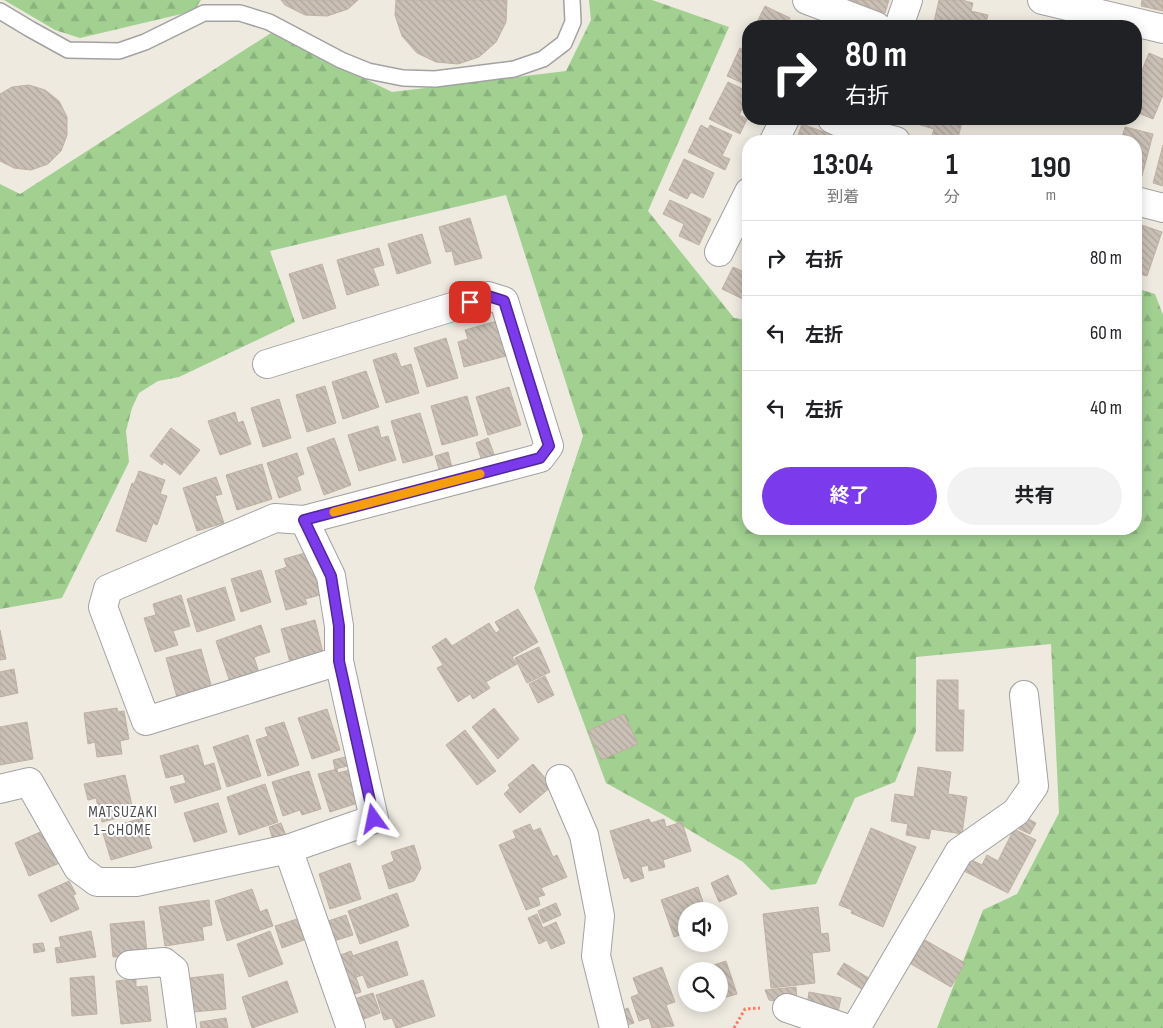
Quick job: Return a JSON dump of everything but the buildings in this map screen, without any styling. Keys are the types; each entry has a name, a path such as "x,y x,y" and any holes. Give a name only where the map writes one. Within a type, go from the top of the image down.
{"street":[{"path":"807,0 860,20"},
{"path":"901,20 908,0"},
{"path":"1042,0 1125,20"},
{"path":"1142,24 1163,29"},
{"path":"867,126 884,135"},
{"path":"1142,203 1163,208"},
{"path":"719,252 742,206"},
{"path":"267,364 488,296 504,301 549,446 540,458 304,520 276,518 108,589 103,607 146,721 339,661"},
{"path":"0,789 29,782 78,868 97,882 136,882 288,849 374,819 339,661 339,626 331,576 304,520"},
{"path":"856,1028 958,852 1016,812 1034,786 1024,695"},
{"path":"560,779 584,835 600,916 596,956 614,1028"},
{"path":"288,849 351,1028"},
{"path":"130,964 164,962 174,970 182,1028"},
{"path":"787,1008 846,1028"}],"lane":[{"path":"0,11 68,50 119,51 145,42 204,13 240,13 270,22 342,60 368,71 403,78 435,79 514,69 543,59 564,43 573,22 572,0"}],"path":[{"path":"734,1028 745,1008 787,1008"}],"green space":[{"path":"4,0 201,0 194,11 80,38 55,30"},
{"path":"589,0 652,0 729,27 648,211 734,318 742,319 742,535 1142,535 1142,290 1155,294 1163,315 1163,1028 937,1028 983,910 1017,894 1059,813 1051,644 916,657 916,731 895,782 855,798 816,884 771,890 743,862 606,783 534,588 583,436 506,195 270,251 295,322 179,377 158,381 139,393 132,408 126,431 129,462 62,598 0,609 0,184 20,194 271,33 392,92 566,71 591,20"}],"slow traffic":[{"path":"334,512 480,474"}],"district":[{"name":"MATSUZAKI 1-CHOME","path":"123,820"}],"route":[{"path":"374,819 339,661 339,626 331,576 304,520 540,458 549,446 504,301 488,296 470,302"}]}
